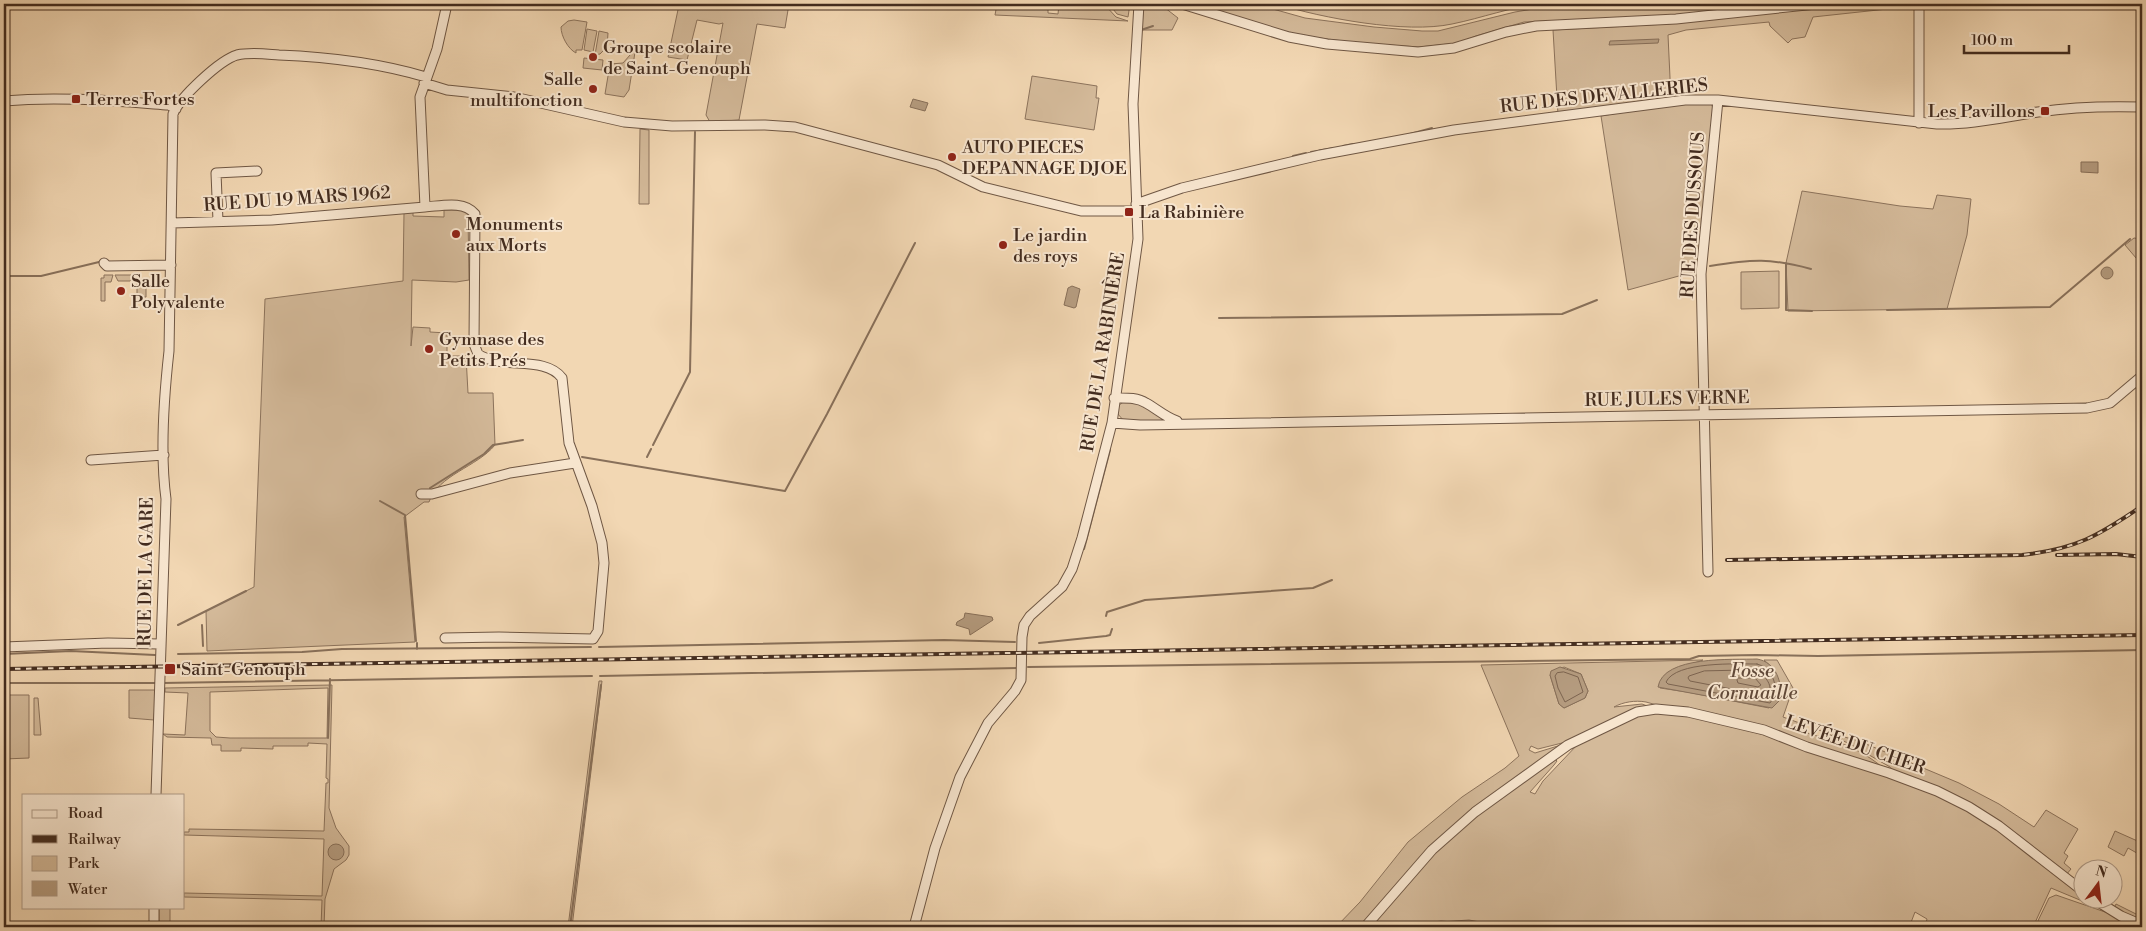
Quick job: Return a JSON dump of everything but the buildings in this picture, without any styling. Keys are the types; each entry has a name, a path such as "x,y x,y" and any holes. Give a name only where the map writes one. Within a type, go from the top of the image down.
{"street":[{"path":"425,207 419,105 421,91 437,49 447,4"},
{"name":"RUE DE LA RABINIÈRE","path":"914,927 935,848 960,776 988,723 1015,691 1021,680 1024,624 1032,614 1062,587 1072,569 1112,423 1114,398 1138,239 1133,104 1139,4"},
{"path":"1182,4 1289,37 1351,46 1418,52 1454,48 1506,32 1536,26 1676,19 1816,4"},
{"path":"1919,4 1919,123"},
{"path":"4,101 43,98 85,99 169,105 176,109 223,62 238,55 251,53 339,58 425,80"},
{"name":"RUE DES DEVALLERIES","path":"425,80 447,90 514,97 624,122 672,126 765,125 795,128 938,165 983,187 1072,209 1092,212 1136,208 1182,188 1283,163 1432,134 1664,102 1698,99 1718,100 1919,123 1961,124 2045,111 2112,106 2142,107"},
{"name":"RUE DES DUSSOUS","path":"1708,572 1702,274 1718,100"},
{"name":"RUE DE LA GARE","path":"156,794 166,499 164,455 166,373 170,351 172,121 176,109"},
{"path":"218,221 216,173 257,171"},
{"name":"RUE DU 19 MARS 1962","path":"172,223 272,220 425,207 463,206 470,209 475,214 474,349 482,357 488,359 551,368 560,375 564,384 566,428 575,463"},
{"path":"104,263 107,266 171,265"},
{"name":"RUE JULES VERNE","path":"1112,423 2097,407 2118,397 2142,376"},
{"name":"RUE JULES VERNE","path":"1114,398 1146,402 1164,416 1182,423"},
{"path":"91,460 164,455"},
{"path":"420,494 432,494 520,471 575,463 597,521 604,557 596,638 584,640 498,636 445,638"},
{"path":"4,648 108,642 160,644"},
{"name":"LEVÉE DU CHER","path":"1365,927 1426,856 1475,812 1568,745 1637,712 1656,709 1688,712 1764,730 1807,747 1897,776 1943,794 1970,807 2000,826 2074,884"},
{"path":"154,908 154,927"},
{"path":"2108,908 2142,925"}],"green space":[{"path":"701,4 789,4 785,28 757,24 739,120 710,122 706,115 723,23 697,20 687,60 668,57 679,5 699,7"},
{"path":"997,4 1048,4 1048,13 1058,14 1059,4 1104,4 1116,17 1128,21 995,15"},
{"path":"1109,4 1130,4 1128,17 1117,14"},
{"path":"1146,4 1160,4 1178,18 1172,30 1142,30 1143,10"},
{"path":"1192,4 1255,4 1305,18 1374,27 1438,31 1539,8 1662,4 1790,4 1670,16 1524,22 1458,43 1419,47 1358,43 1289,34"},
{"path":"1277,4 1541,4 1452,24 1433,27 1412,27 1388,26 1340,19"},
{"path":"1855,4 1914,4 1915,6 1813,17 1805,37 1792,39 1788,43 1770,26 1769,22 1686,30 1668,35 1671,99 1558,115 1553,30 1667,24"},
{"path":"568,21 587,22 582,50 576,50 576,53 570,49 562,34 561,27"},
{"path":"587,29 597,31 593,52 584,50"},
{"path":"599,31 608,33 607,47 600,54 595,55"},
{"path":"633,44 636,46 629,90 624,97 605,94 610,64 623,63 630,55"},
{"path":"584,58 603,60 602,70 583,68"},
{"path":"1032,76 1097,86 1096,98 1099,98 1094,130 1025,119"},
{"path":"1707,102 1712,105 1714,113 1697,271 1628,290 1601,116 1669,104"},
{"path":"640,129 649,130 649,204 639,204"},
{"path":"1802,191 1900,206 1933,209 1937,195 1971,199 1967,235 1947,309 1788,311 1786,263"},
{"path":"444,210 466,210 468,214 469,280 456,282 412,280 411,346 413,327 430,328 430,332 447,333 447,356 466,356 468,393 493,393 495,445 487,453 449,478 434,493 429,502 424,502 404,517 415,642 207,651 206,611 254,587 265,299 403,281 404,213 413,211 413,216 444,217"},
{"path":"2134,238 2142,239 2142,265 2125,245"},
{"path":"1779,271 1779,308 1741,309 1741,272"},
{"path":"104,275 113,275 111,282 105,282 105,301 101,301 101,278 104,278"},
{"path":"115,275 135,275 130,281 118,281"},
{"path":"137,283 146,283 146,297 137,297"},
{"path":"1125,401 1141,403 1171,422 1124,421 1117,413 1119,405"},
{"path":"1703,660 1668,672 1660,688 1769,708 1775,670 1764,660 1777,660 1793,688 1783,717 1805,725 1803,730 1810,734 1853,748 1883,768 1646,702 1633,701 1621,704 1614,707 1642,704 1650,707 1570,741 1538,749 1531,746 1529,750 1535,753 1561,745 1482,804 1361,927 1336,927 1360,902 1408,842 1462,797 1505,768 1519,756 1481,665","holes":["1564,667 1581,674 1588,691 1585,698 1564,708 1559,704 1550,675"]},
{"path":"599,681 602,681 572,927 568,927"},
{"path":"332,685 329,808 336,828 349,846 349,855 346,860 334,869 325,899 324,927 321,927 322,900 185,897 185,893 322,896 324,839 185,835 185,832 189,832 189,829 324,831 326,783 328,783 326,778 327,744 308,743 308,746 273,746 273,749 241,748 241,751 221,751 221,745 212,745 211,738 167,737 163,734 185,735 188,693 165,692 165,688","holes":["328,688 327,738 216,737 210,731 210,692"]},
{"path":"129,690 156,690 154,720 129,718"},
{"path":"4,695 29,695 29,758 4,759"},
{"path":"34,698 38,698 41,735 34,735"},
{"path":"1667,712 1751,729 1922,788 1982,817 2074,889 2074,898 2051,888 2033,927 1935,927 1926,923 1927,919 1915,912 1910,925 1913,927 1594,927 1565,923 1548,925 1495,925 1441,921 1411,927 1368,927 1447,838 1555,759 1557,761 1554,765 1530,792 1535,794 1543,781 1578,744 1640,714"},
{"path":"1819,730 1859,741 1959,783 1999,804 2034,827 2046,810 2078,829 2064,853 2068,856 2064,863 2071,869 2066,875 2025,842 1892,770 1850,744"},
{"path":"2115,831 2142,843 2142,856 2128,848 2124,856 2108,847"},
{"path":"2056,895 2074,901 2074,908 2094,908 2139,927 2035,927 2049,898"},
{"path":"159,908 170,908 170,927 159,927"},
{"path":"2114,908 2124,908 2142,917 2142,922"}],"water":[{"path":"1659,39 1658,43 1609,45 1610,41"},
{"path":"913,99 928,103 925,111 910,107"},
{"path":"2081,162 2098,162 2098,173 2081,172"},
{"path":"2105,267 2109,267 2113,273 2109,279 2105,279 2101,275 2101,271"},
{"path":"1072,286 1080,289 1076,307 1074,308 1064,305 1068,288"},
{"path":"965,613 992,617 993,620 970,635 969,629 956,625 957,622 964,618"},
{"name":"Fosse Cornuaille","path":"1757,659 1764,661 1774,669 1779,681 1779,701 1772,708 1658,687 1663,677 1672,669 1685,664 1701,661"},
{"path":"1560,667 1581,674 1588,691 1585,698 1564,708 1559,704 1550,675 1551,671"},
{"path":"336,844 342,846 344,852 342,858 336,860 330,858 328,852 330,846"},
{"path":"1469,920 1500,924 1563,924 1594,927 1411,927 1425,923"}],"waterway":[{"path":"1141,30 1153,26"},
{"path":"1410,134 1432,128"},
{"path":"653,445 690,372 695,132"},
{"path":"1343,146 1353,144"},
{"path":"1311,152 1334,148"},
{"path":"1293,156 1306,153"},
{"path":"1144,215 1145,208"},
{"path":"1887,310 2050,307 2130,239"},
{"path":"582,457 785,491 915,243"},
{"path":"1710,266 1738,262 1772,261 1811,269"},
{"path":"4,276 41,276 99,262"},
{"path":"1786,263 1786,310 1812,311"},
{"path":"1219,318 1562,314 1597,300"},
{"path":"1129,331 1130,318"},
{"path":"430,488 484,454 493,445 523,440"},
{"path":"647,457 651,449"},
{"path":"1084,549 1110,450"},
{"path":"380,501 405,515 416,641"},
{"path":"1106,616 1107,612 1145,600 1313,588 1332,580"},
{"path":"178,625 246,591"},
{"path":"202,625 203,646"},
{"path":"1039,643 1106,636 1110,635 1112,629"},
{"path":"599,647 944,640 1015,642"},
{"path":"417,643 417,649"},
{"path":"178,654 302,652 342,649 591,647"},
{"path":"1028,667 1690,659 1699,656 1818,656 2142,650"},
{"path":"4,654 71,651 155,655"},
{"path":"600,676 1018,668"},
{"path":"162,683 592,676"},
{"path":"328,738 330,679"},
{"path":"4,683 157,683"},
{"path":"570,927 601,685"}],"railway":[{"path":"1727,560 2022,555 2057,549 2086,540 2142,506"},
{"path":"2057,555 2116,554 2142,557"},
{"path":"4,669 2142,635"}],"place":[{"name":"Groupe scolaire de Saint-Genouph","path":"593,57"},
{"name":"Salle multifonction","path":"593,89"},
{"name":"Terres Fortes","path":"76,99"},
{"name":"Les Pavillons","path":"2045,111"},
{"name":"AUTO PIECES DEPANNAGE DJOE","path":"952,157"},
{"name":"La Rabinière","path":"1129,212"},
{"name":"Monuments aux Morts","path":"456,234"},
{"name":"Le jardin des roys","path":"1003,245"},
{"name":"Salle Polyvalente","path":"121,291"},
{"name":"Gymnase des Petits Prés","path":"429,349"},
{"name":"Saint-Genouph","path":"170,669"}]}
